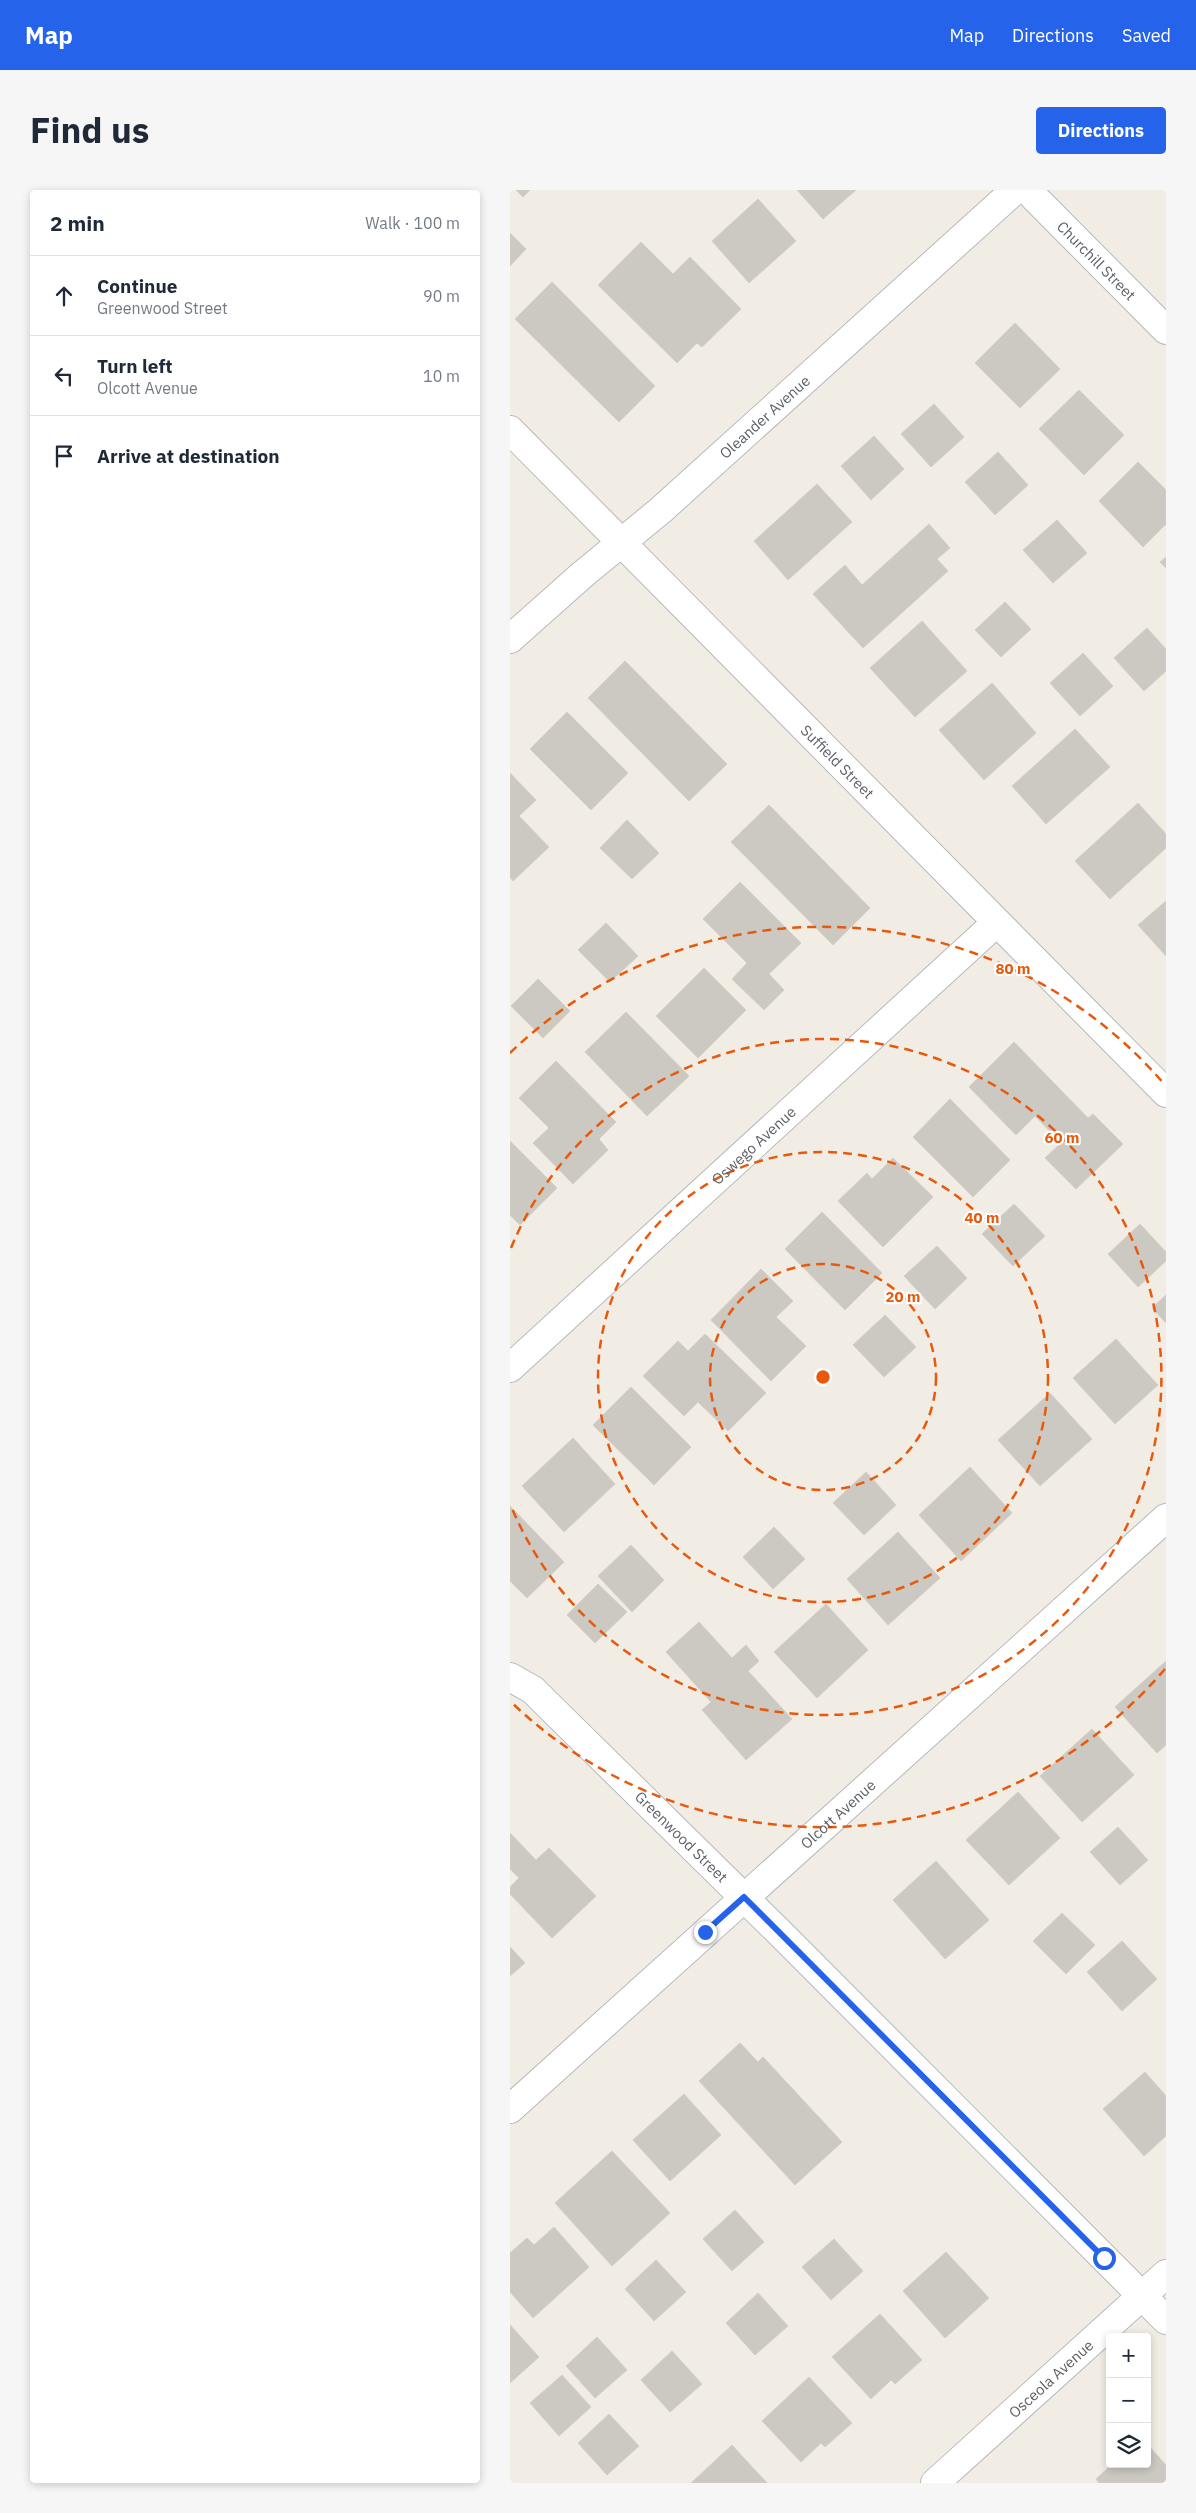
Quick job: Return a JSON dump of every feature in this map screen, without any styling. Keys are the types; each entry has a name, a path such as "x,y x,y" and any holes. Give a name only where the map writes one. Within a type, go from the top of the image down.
{"street":[{"name":"Oleander Avenue","path":"510,639 621,542 661,510 1015,190"},
{"name":"Churchill Street","path":"1027,190 1166,330"},
{"name":"Suffield Street","path":"510,430 996,923 1166,1092"},
{"name":"Oswego Avenue","path":"510,1368 996,923"},
{"name":"Olcott Avenue","path":"510,2110 1166,1518"},
{"name":"Greenwood Street","path":"510,1677 533,1690 744,1897 1166,2320"},
{"name":"Osceola Avenue","path":"935,2483 1166,2274"}],"building":[{"path":"516,190 530,190 523,197"},
{"path":"797,190 856,190 823,219"},
{"path":"758,199 796,241 749,283 712,241"},
{"path":"510,233 526,249 510,266"},
{"path":"641,242 673,274 690,257 741,309 702,347 697,343 677,363 598,285"},
{"path":"552,282 655,386 619,422 515,319"},
{"path":"1015,323 1060,369 1020,408 975,363"},
{"path":"1079,390 1124,435 1084,475 1039,429"},
{"path":"934,404 964,437 931,467 901,434"},
{"path":"874,436 904,469 871,500 841,466"},
{"path":"998,452 1028,485 995,515 965,482"},
{"path":"1138,462 1166,490 1166,524 1143,547 1099,501"},
{"path":"817,484 852,522 788,580 754,541"},
{"path":"1057,520 1087,553 1053,583 1023,550"},
{"path":"929,524 950,548 937,559 948,571 863,648 813,594 845,565 862,585"},
{"path":"1166,557 1166,568 1160,562"},
{"path":"1005,602 1031,629 1001,657 975,630"},
{"path":"922,621 967,671 915,717 870,668"},
{"path":"1147,628 1166,649 1166,671 1144,691 1114,658"},
{"path":"1083,653 1113,686 1080,716 1050,683"},
{"path":"625,661 727,764 689,801 588,698"},
{"path":"992,683 1036,733 984,780 939,730"},
{"path":"567,712 628,773 591,810 530,749"},
{"path":"1075,729 1110,767 1046,824 1012,786"},
{"path":"510,773 536,800 519,816 549,847 513,881 510,877"},
{"path":"1138,803 1166,834 1166,848 1110,899 1075,861"},
{"path":"769,805 870,908 833,945 731,842"},
{"path":"627,820 659,853 632,879 600,848"},
{"path":"740,882 801,943 769,974 784,990 764,1010 732,979 747,963 703,919"},
{"path":"1166,901 1166,956 1138,925"},
{"path":"606,923 638,956 610,982 578,950"},
{"path":"704,968 746,1010 698,1058 656,1016"},
{"path":"538,979 570,1011 543,1038 511,1006"},
{"path":"626,1012 689,1076 647,1116 585,1052"},
{"path":"1014,1042 1088,1118 1093,1114 1123,1144 1076,1189 1045,1158 1061,1143 1035,1116 1016,1135 969,1087"},
{"path":"556,1061 616,1122 599,1139 608,1150 573,1184 533,1143 549,1128 519,1098"},
{"path":"950,1099 1010,1160 973,1197 913,1137"},
{"path":"510,1141 557,1188 520,1225 510,1215"},
{"path":"893,1158 933,1197 883,1247 838,1201 867,1173 872,1179"},
{"path":"1014,1204 1045,1236 1013,1266 982,1234"},
{"path":"822,1212 882,1273 845,1310 785,1249"},
{"path":"1140,1224 1166,1252 1166,1261 1138,1287 1108,1254"},
{"path":"937,1246 967,1278 935,1309 904,1276"},
{"path":"761,1269 793,1301 776,1317 806,1346 771,1381 711,1320"},
{"path":"1166,1295 1166,1323 1152,1308"},
{"path":"885,1315 916,1347 884,1377 853,1345"},
{"path":"705,1334 766,1393 728,1431 698,1402 684,1416 643,1376 678,1341 688,1351"},
{"path":"1116,1339 1158,1385 1115,1424 1073,1378"},
{"path":"631,1387 691,1447 654,1485 593,1425"},
{"path":"1050,1393 1092,1439 1040,1486 998,1440"},
{"path":"573,1438 615,1484 564,1532 522,1486"},
{"path":"970,1467 1012,1513 961,1561 919,1515"},
{"path":"866,1472 896,1505 864,1535 833,1503"},
{"path":"510,1506 564,1562 527,1598 510,1581"},
{"path":"774,1527 805,1559 773,1589 743,1557"},
{"path":"898,1532 940,1578 888,1625 847,1579"},
{"path":"631,1545 664,1580 632,1612 598,1576"},
{"path":"598,1584 627,1612 595,1643 567,1615"},
{"path":"826,1604 868,1650 817,1698 774,1652"},
{"path":"699,1622 732,1658 746,1645 759,1661 748,1671 792,1719 746,1760 702,1710 711,1702 666,1652"},
{"path":"1166,1661 1166,1745 1157,1753 1115,1707"},
{"path":"1092,1729 1134,1775 1082,1822 1040,1776"},
{"path":"1018,1792 1060,1838 1009,1885 966,1840"},
{"path":"1118,1827 1148,1860 1120,1885 1090,1852"},
{"path":"510,1833 536,1860 549,1848 596,1896 552,1938 510,1894 510,1887 519,1878 510,1869"},
{"path":"936,1861 989,1920 945,1959 893,1900"},
{"path":"1062,1913 1095,1945 1066,1974 1033,1941"},
{"path":"1122,1941 1157,1979 1122,2011 1087,1972"},
{"path":"510,1947 525,1963 510,1976"},
{"path":"740,2043 758,2062 763,2057 842,2142 795,2185 699,2081"},
{"path":"1145,2072 1166,2096 1166,2136 1144,2156 1103,2109"},
{"path":"684,2094 721,2135 670,2181 633,2140"},
{"path":"612,2151 670,2213 612,2266 555,2203"},
{"path":"735,2210 764,2242 732,2271 703,2239"},
{"path":"554,2227 589,2267 533,2318 510,2292 510,2253 527,2238 534,2245"},
{"path":"834,2239 863,2271 831,2300 802,2267"},
{"path":"946,2252 989,2298 945,2338 903,2291"},
{"path":"656,2260 686,2292 654,2321 625,2289"},
{"path":"758,2293 788,2326 755,2355 726,2323"},
{"path":"880,2314 922,2360 895,2384 891,2380 871,2399 832,2357"},
{"path":"510,2325 539,2357 510,2383"},
{"path":"597,2337 627,2370 595,2398 566,2366"},
{"path":"672,2351 702,2384 670,2412 641,2380"},
{"path":"562,2375 591,2407 559,2436 530,2403"},
{"path":"809,2377 852,2423 825,2447 821,2443 801,2462 762,2421"},
{"path":"609,2414 639,2446 607,2475 578,2443"},
{"path":"732,2445 767,2483 691,2483"},
{"path":"1151,2448 1166,2465 1166,2483 1099,2483 1096,2479 1108,2468 1151,2468"}],"route":[{"path":"705,1932 744,1897 1104,2258"}]}
